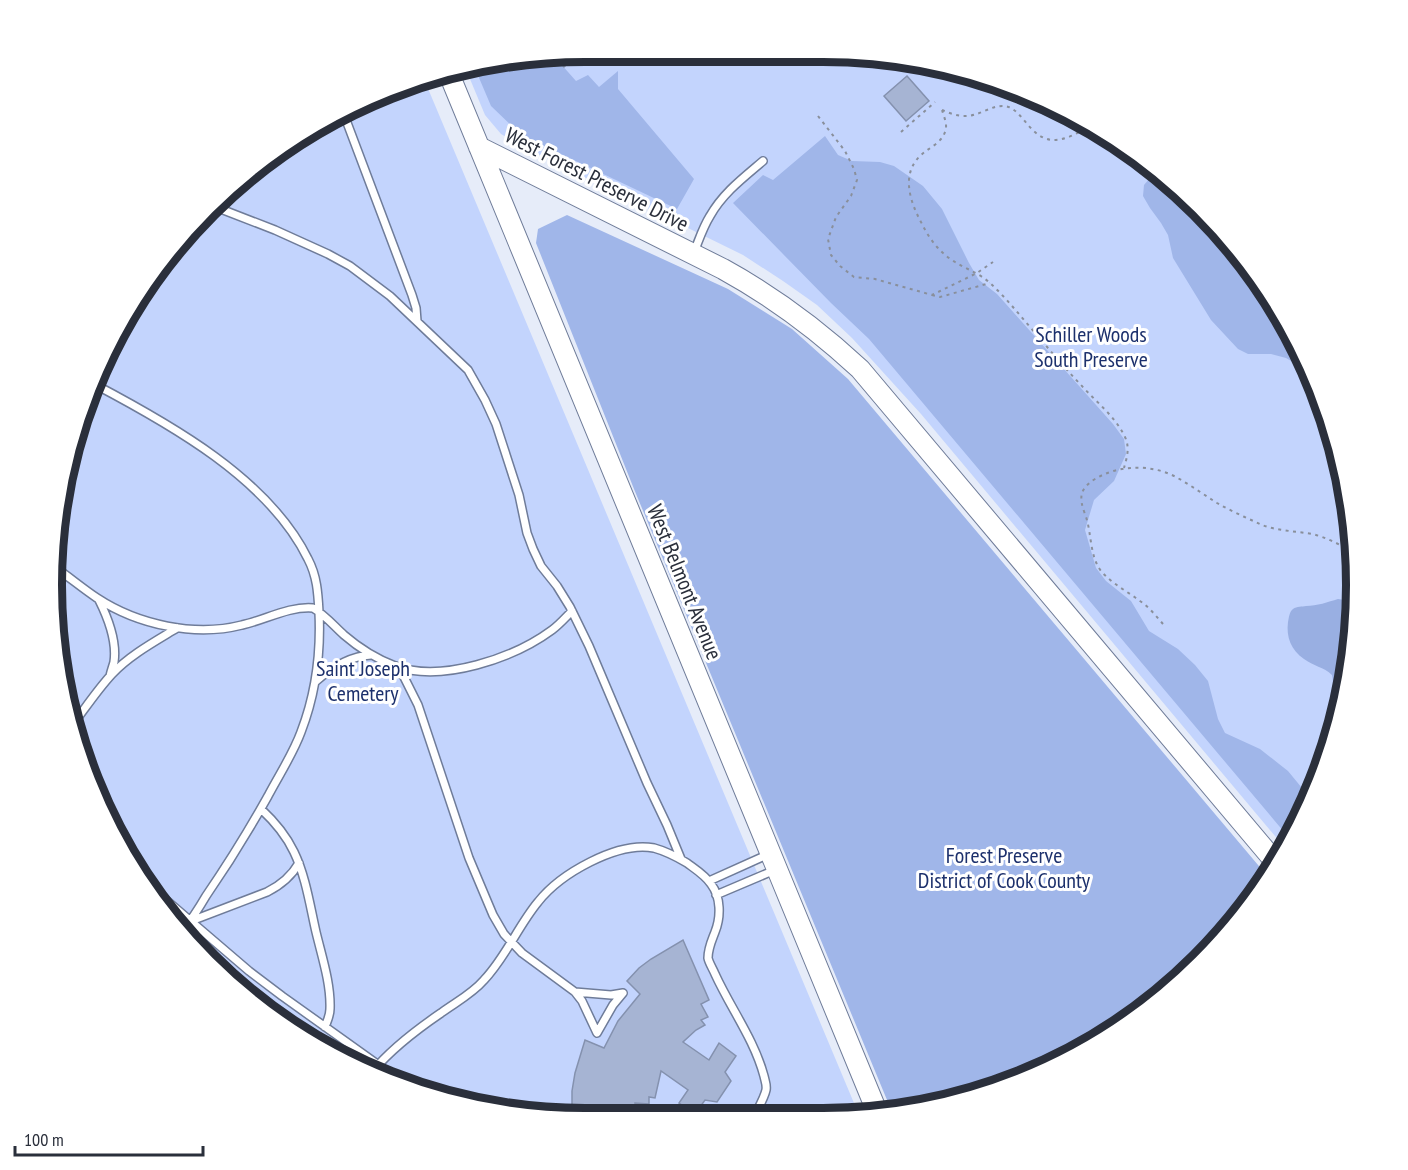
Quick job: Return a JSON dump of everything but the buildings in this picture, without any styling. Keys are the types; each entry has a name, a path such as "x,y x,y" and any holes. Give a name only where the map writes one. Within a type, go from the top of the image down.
{"main road":[{"name":"West Belmont Avenue","path":"451,79 874,1105"},
{"name":"West Forest Preserve Drive","path":"479,147 753,285 813,327 860,369 1270,857"}],"lane":[{"path":"346,119 412,295 417,321"},
{"path":"693,254 708,218 718,203 763,160"},
{"path":"221,209 275,230 350,266 390,296 468,370 496,424 519,495 533,549 541,566 557,586 572,611 589,646 681,860"},
{"path":"100,387 155,417 212,454 250,486 274,509 289,528 309,560 318,588 319,651 310,705 300,734 261,809 224,871 187,925"},
{"path":"62,573 98,599 122,611 177,628 221,630 243,626 287,611 304,607 313,608 359,647 396,666 417,671 461,668 500,658 552,630 572,611"},
{"path":"98,599 108,622 114,649 110,676"},
{"path":"78,717 110,676 140,651 177,628"},
{"path":"315,682 328,670 338,665 357,657 374,655"},
{"path":"396,666 418,705 473,868 504,934 522,953 575,992 582,1001 597,1033 613,1005 623,993 611,995 575,992"},
{"path":"261,809 283,832 299,863 328,989 330,1008 325,1027"},
{"path":"378,1065 410,1035 460,1001 484,981 498,964 526,917 555,885 589,862 605,855 653,848 696,869 713,886 719,905 719,916 708,959 759,1057 766,1088 758,1108"},
{"path":"709,881 774,861"},
{"path":"716,895 774,861"},
{"path":"191,921 278,887 294,872 299,863"},
{"path":"168,902 249,971 382,1068"}],"path":[{"path":"901,132 935,102"},
{"path":"1082,130 1054,140 1035,132 1021,116 1009,107 994,107 965,117 942,110 945,134 915,161 909,172 910,194 923,228 936,246 944,254 990,283 1002,294 1082,387 1118,423 1128,448 1124,468"},
{"path":"818,116 845,151 857,180 851,196 836,217 828,239 831,255 840,266 854,277 875,279 940,297 990,283"},
{"path":"932,295 993,262"},
{"path":"1163,624 1142,602 1106,577 1095,559 1081,495 1092,481 1113,470 1124,468 1151,470 1172,475 1230,510 1263,525 1315,535 1345,548"}],"green space":[{"name":"Schiller Woods South Preserve","path":"585,62 823,62 891,66 958,79 991,89 1055,115 1114,150 1168,191 1217,240 1238,266 1258,294 1293,353 1319,417 1329,450 1342,517 1346,585 1345,619 1336,687 1319,753 1293,817 1279,841 921,414 852,338 817,305 743,255 527,149 501,134 485,115 468,75 517,66"},
{"path":"560,63 576,81 588,75 599,87 618,71 618,89 694,179 677,209 521,135 491,106 477,73 517,66"},
{"name":"Saint Joseph Cemetery","path":"427,86 856,1107 551,1107 517,1104 450,1091 385,1069 353,1055 294,1020 240,979 215,955 191,930 150,876 115,817 101,785 79,720 66,653 62,585 63,551 66,517 79,450 89,417 115,353 150,294 170,266 191,240 240,191 294,150 353,115"},
{"path":"825,136 838,155 852,161 880,162 894,166 923,186 942,209 979,280 997,294 1113,424 1124,439 1126,454 1114,481 1094,500 1085,530 1096,568 1106,581 1131,601 1149,631 1178,649 1208,681 1218,719 1225,733 1260,749 1288,771 1304,791 1284,832 869,339 733,203 763,175 773,180"},
{"path":"1151,177 1217,240 1258,294 1298,365 1286,358 1271,354 1248,354 1238,349 1211,320 1173,258 1168,235 1143,196 1144,185"},
{"name":"Forest Preserve District of Cook County","path":"567,215 728,289 792,329 848,379 1262,870 1217,930 1168,979 1114,1020 1055,1055 991,1081 958,1091 889,1104 634,489 536,243 538,229"}],"shaded area":[{"path":"1338,599 1346,601 1342,653 1332,704 1332,675 1299,655 1289,638 1288,622 1292,610"}]}
